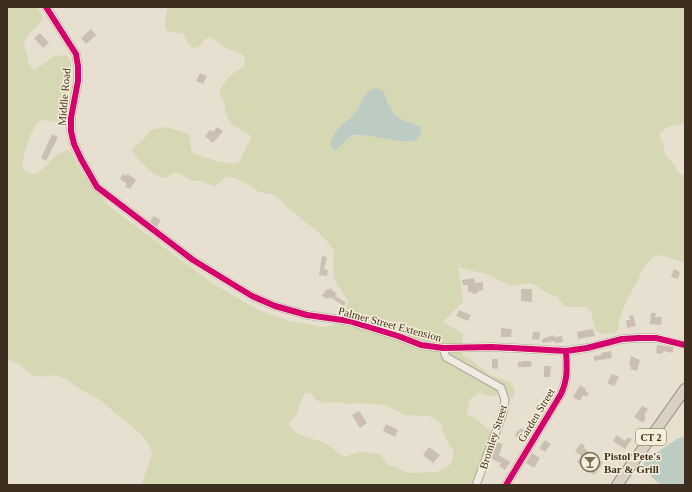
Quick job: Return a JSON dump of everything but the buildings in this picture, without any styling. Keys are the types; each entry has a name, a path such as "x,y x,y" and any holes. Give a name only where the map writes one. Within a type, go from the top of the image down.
{"highway":[{"name":"CT 2","path":"617,485 684,393"}],"street":[{"name":"Middle Road","path":"46,7 76,54 78,81 71,118 71,131 74,144 87,172 97,188 177,248"},
{"name":"Palmer Street Extension","path":"177,248 193,260 252,296 275,306 307,315 349,321 398,336 421,345 443,348 492,347 566,351 587,348 622,339 638,338 656,338 685,345"},
{"name":"Bromley Street","path":"443,348 446,357 501,388 505,400 503,413 476,485"},
{"name":"Garden Street","path":"506,485 566,384 568,373 566,351"}],"green space":[{"path":"7,7 37,7 43,17 25,40 24,45 31,67 35,70 54,56 66,55 71,61 71,100 67,111 61,120 57,122 42,120 38,123 28,141 22,167 28,173 34,174 39,172 56,156 68,150 74,156 78,167 84,176 109,206 212,283 258,310 289,321 324,327 340,324 343,321 348,301 335,281 333,272 334,251 316,230 289,209 275,195 259,192 246,183 234,178 226,177 214,186 200,181 192,181 175,172 164,178 156,175 147,168 132,152 133,148 143,140 151,130 166,127 189,134 193,153 230,164 240,161 251,139 250,135 233,125 228,119 225,112 225,104 219,94 228,78 243,68 245,58 243,55 223,46 210,37 204,40 199,47 192,48 184,34 166,30 165,22 168,7 685,7 685,124 667,128 659,135 663,143 665,155 674,164 677,171 685,176 685,263 656,255 642,270 638,281 622,311 618,330 615,333 602,334 596,331 591,312 585,307 565,306 557,297 545,292 535,285 527,283 511,286 489,275 458,267 463,302 443,322 463,334 461,350 463,356 470,359 488,374 509,382 514,388 515,392 512,399 500,395 488,396 480,392 470,399 467,411 468,415 475,418 492,433 471,485 141,485 152,455 150,447 141,434 97,398 83,391 64,378 56,375 40,377 32,375 20,365 7,359","holes":["373,89 384,92 387,104 397,117 418,125 410,142 367,135 354,136 347,139 335,151 331,141 345,122 354,114 367,93","304,394 311,394 316,400 323,403 339,402 348,404 359,403 386,405 404,415 427,416 435,418 441,423 444,435 454,452 451,464 436,472 406,473 396,467 388,465 381,455 358,452 343,456 325,443 297,433 289,424 296,414"]}],"shaded area":[{"path":"377,88 384,92 386,99 395,115 421,128 419,137 412,141 404,142 359,135 352,136 335,151 331,147 331,142 336,132 353,115 369,91"},
{"path":"685,436 685,485 660,485 650,475 637,473 641,470 644,463 650,457 677,439"}],"cycle path":[{"path":"46,7 76,54 78,81 71,118 71,131 74,144 97,187 193,260 252,296 275,306 307,315 349,321 398,336 421,345 443,348 492,347 566,351 587,348 622,339 638,338 656,338 685,345"},
{"path":"506,485 561,394 566,378 566,351"}],"place":[{"name":"Pistol Pete's Bar & Grill","path":"590,462"}]}
